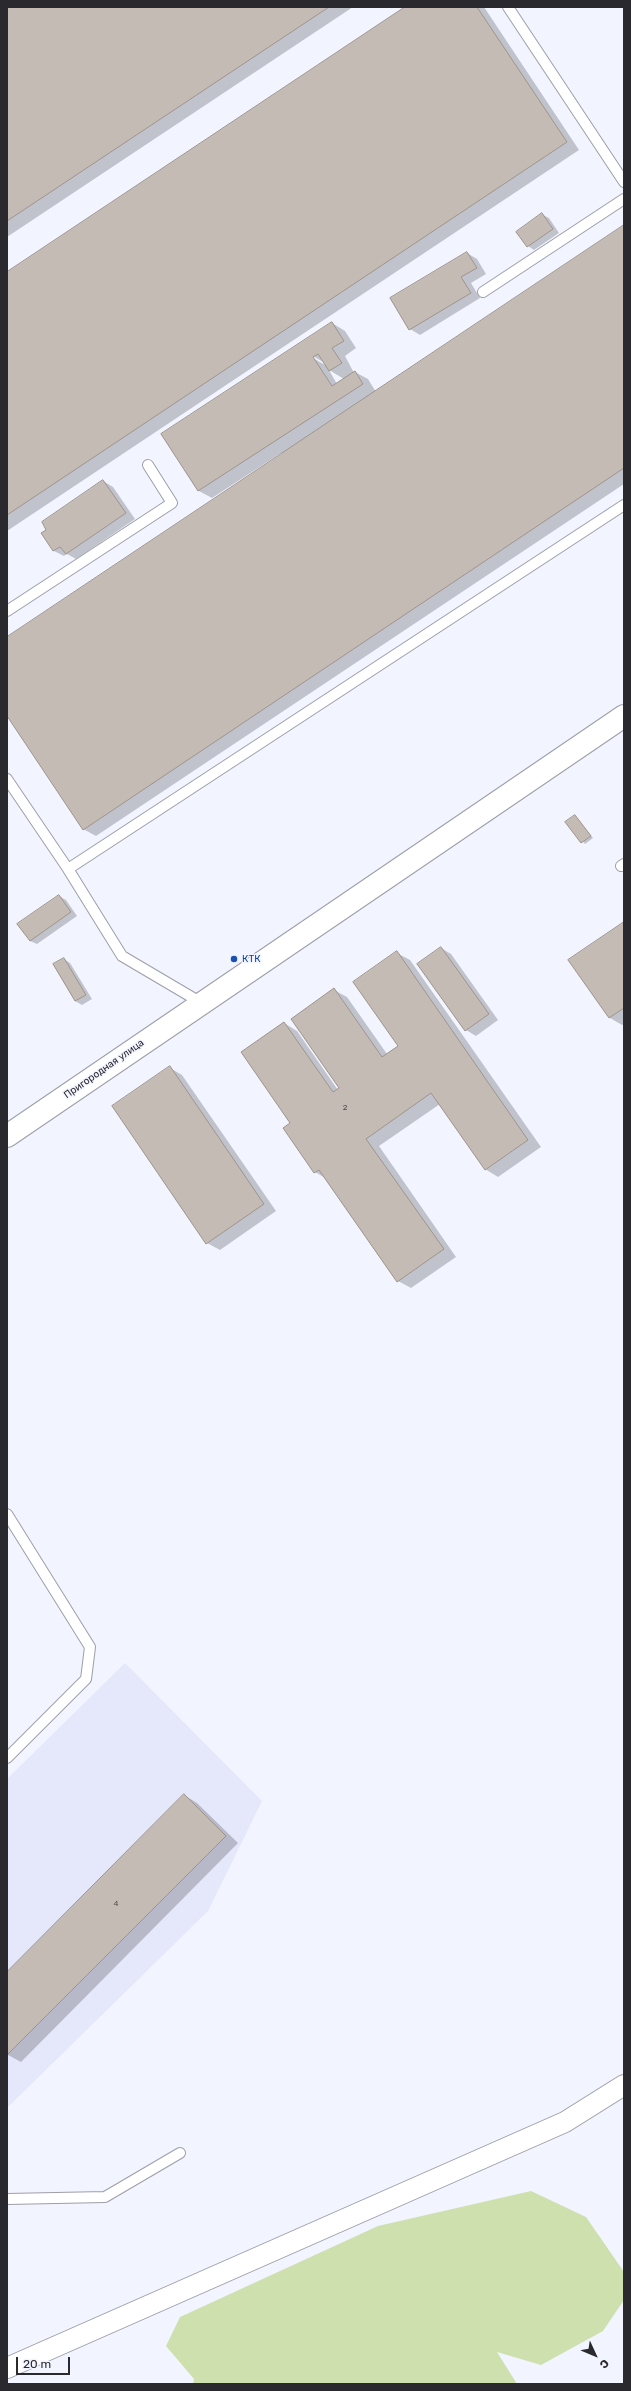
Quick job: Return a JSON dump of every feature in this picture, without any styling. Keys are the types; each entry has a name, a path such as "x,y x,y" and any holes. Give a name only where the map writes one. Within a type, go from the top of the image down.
{"street":[{"name":"Пригородная улица","path":"7,1136 200,1002 624,716"},
{"path":"7,2368 565,2122 624,2085"}],"lane":[{"path":"508,7 624,182"},
{"path":"483,292 624,199"},
{"path":"7,611 172,503 148,465"},
{"path":"68,869 624,505"},
{"path":"7,779 68,869 122,956 200,1002"},
{"path":"7,1514 90,1646 86,1679 7,1758"},
{"path":"7,2199 105,2197 180,2153"}],"shaded area":[{"path":"125,1663 262,1801 208,1911 7,2108 7,1779"}],"green space":[{"path":"531,2191 586,2217 624,2272 624,2300 603,2331 541,2365 497,2352 517,2384 193,2384 194,2379 166,2346 180,2317 378,2226"}],"building":[{"path":"7,7 329,7 7,221"},
{"path":"405,7 477,7 567,142 7,515 7,272"},
{"path":"542,213 553,229 527,247 516,232"},
{"path":"624,225 624,468 83,830 7,716 7,637"},
{"path":"467,252 477,268 461,277 471,293 409,330 390,298"},
{"path":"332,322 344,341 332,348 342,363 329,371 318,354 313,357 332,386 355,371 363,384 198,491 161,434"},
{"path":"103,480 126,513 66,554 60,547 53,551 41,533 46,530 42,522"},
{"path":"575,815 591,836 581,843 565,822"},
{"path":"59,895 71,912 30,941 17,924"},
{"path":"624,922 624,1008 609,1018 568,960"},
{"path":"441,947 489,1014 465,1031 417,964"},
{"path":"397,951 528,1140 485,1170 431,1093 366,1139 444,1249 397,1282 319,1170 314,1173 283,1128 290,1123 241,1052 284,1022 333,1092 339,1088 291,1019 334,988 382,1057 398,1046 353,982"},
{"path":"64,958 86,995 75,1001 53,964"},
{"path":"170,1066 264,1204 206,1244 112,1106"},
{"path":"184,1794 226,1836 7,2055 7,1972"}],"place":[{"name":"КТК","path":"234,959"}]}
